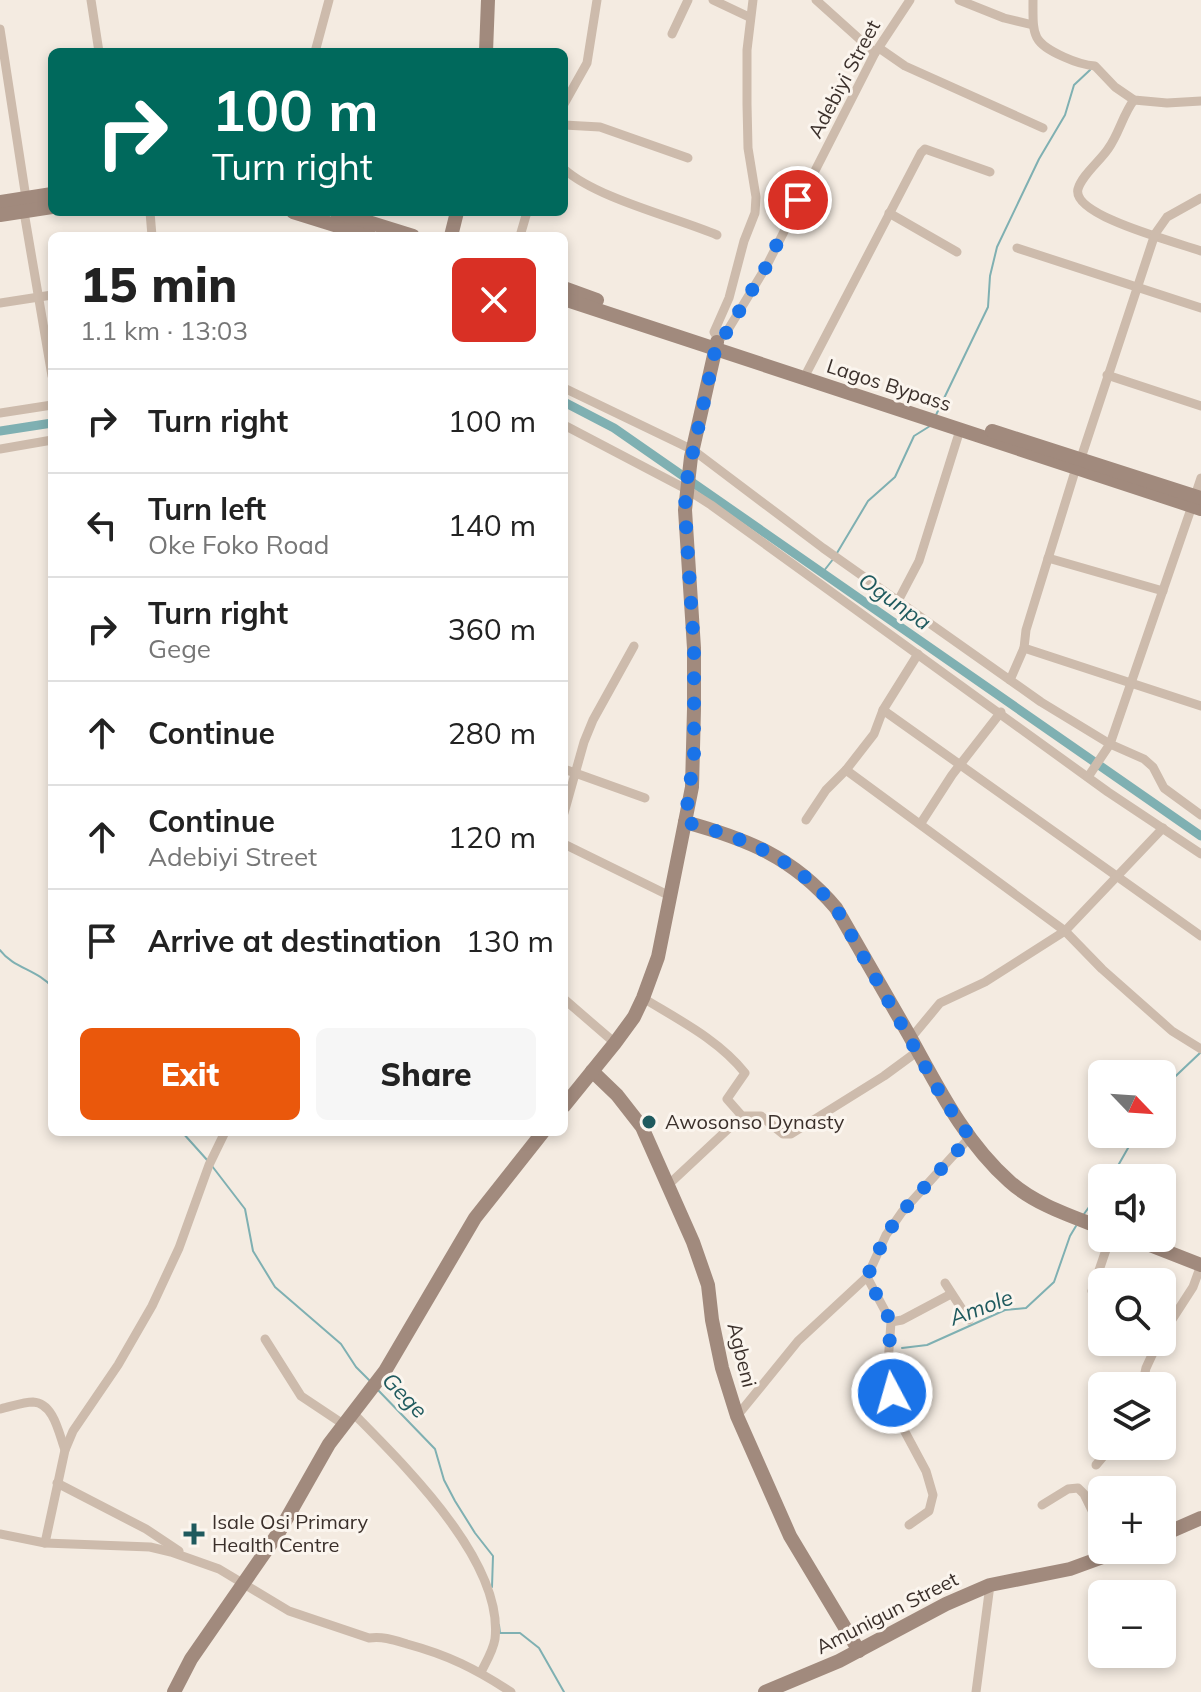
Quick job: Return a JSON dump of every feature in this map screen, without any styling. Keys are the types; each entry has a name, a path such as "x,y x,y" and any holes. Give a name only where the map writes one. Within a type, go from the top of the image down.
{"street":[{"path":"91,0 98,48"},
{"path":"316,48 329,0"},
{"path":"486,48 488,0"},
{"path":"568,97 587,63 597,0"},
{"path":"672,34 688,0"},
{"path":"713,0 749,17"},
{"path":"568,1101 634,1017 643,998 658,957 685,822 694,755 694,648 686,487 717,344 714,332 729,298 755,213 747,118 747,50 753,0"},
{"path":"816,0 877,51 914,71 1043,128"},
{"name":"Adebiyi Street","path":"717,344 766,267 877,51 910,0"},
{"path":"959,0 1019,23 1033,25"},
{"path":"1033,0 1033,25 1039,43 1046,50 1081,65 1095,66 1115,87 1134,100 1167,103 1201,101"},
{"path":"0,29 48,353"},
{"path":"1134,100 1109,149 1077,190 1084,206 1134,229 1201,251"},
{"path":"0,113 13,111"},
{"path":"568,125 600,127 688,158"},
{"path":"807,372 925,149 990,172"},
{"path":"568,173 601,191 717,235"},
{"path":"0,215 48,196"},
{"path":"1010,680 1024,648 1026,630 1078,463 1155,234 1167,217 1201,198"},
{"path":"0,202 48,207"},
{"path":"889,213 957,252"},
{"path":"306,216 357,232"},
{"path":"349,216 400,232"},
{"path":"1017,248 1201,308"},
{"name":"Lagos Bypass","path":"568,289 960,430 1078,463"},
{"path":"0,303 48,296"},
{"name":"Lagos Bypass","path":"568,300 807,372 1197,503"},
{"path":"1107,375 1201,406"},
{"path":"568,390 692,453 1010,680 1109,746 1144,759 1153,767 1164,788 1201,815"},
{"path":"0,413 48,406"},
{"path":"568,427 686,487 1201,854"},
{"path":"898,601 919,561 960,430"},
{"path":"0,449 48,441"},
{"path":"1089,774 1109,746 1133,683 1163,591 1197,503 1201,478"},
{"path":"1048,558 1163,591"},
{"path":"568,797 593,720 634,646"},
{"path":"1024,648 1201,706"},
{"path":"806,820 826,790 874,734 883,710 918,654"},
{"path":"883,710 1201,936"},
{"path":"921,823 952,775 1001,712"},
{"path":"846,770 1065,931 1102,969 1172,1031 1201,1049"},
{"path":"568,771 645,798"},
{"path":"685,822 750,842 792,866 821,890 836,908 945,1102 970,1137 1010,1182 1027,1194 1088,1223"},
{"path":"667,1186 742,1116 761,1116 783,1134 791,1134 884,1076 914,1045 940,1003 985,982 1065,931 1163,828"},
{"path":"568,846 670,896"},
{"path":"643,998 686,1023 739,1065 745,1073 727,1099 742,1116"},
{"path":"568,1002 615,1043"},
{"name":"Agbeni","path":"592,1071 617,1095 642,1127 693,1242 708,1285 714,1332 737,1416 790,1536 859,1651"},
{"path":"45,1543 65,1450 73,1431 118,1365 152,1306 179,1248 209,1165 223,1136"},
{"path":"174,1692 191,1659 279,1532 329,1444 385,1371 475,1218 540,1136"},
{"path":"737,1416 798,1341 867,1277 886,1235 902,1212 970,1137"},
{"path":"1168,1252 1201,1265 1193,1287 1176,1313"},
{"path":"867,1277 891,1322 887,1377 896,1415 926,1471 933,1495 929,1511 909,1525"},
{"path":"945,1283 969,1320"},
{"path":"891,1322 902,1320 951,1294"},
{"path":"265,1339 301,1396 348,1418 431,1498 470,1548 491,1601 495,1631 495,1643 481,1672"},
{"path":"0,1409 33,1402 40,1405 52,1416 65,1450"},
{"path":"1096,1465 1100,1460"},
{"path":"57,1483 146,1529 189,1557 246,1583 289,1611 369,1638 380,1636 432,1650 481,1672 511,1692"},
{"path":"1042,1505 1068,1489 1078,1488 1088,1502"},
{"path":"1176,1529 1201,1518"},
{"path":"0,1534 45,1543 150,1547 189,1557"},
{"name":"Amunigun Street","path":"765,1692 859,1651 946,1604 990,1585 1070,1569 1088,1562"},
{"path":"976,1692 990,1585"}],"waterway":[{"path":"935,417 988,307 990,276 997,247 1039,159 1065,115 1074,85 1090,70"},
{"name":"Ogunpa","path":"568,404 614,428 1201,836"},
{"name":"Ogunpa","path":"0,431 48,424"},
{"path":"837,553 868,501 895,477 914,436 930,426"},
{"path":"823,572 834,558"},
{"name":"Gege","path":"0,950 48,983"},
{"name":"Amole","path":"1176,1076 1201,1052"},
{"name":"Gege","path":"186,1136 208,1161"},
{"name":"Amole","path":"1119,1164 1128,1148"},
{"name":"Gege","path":"212,1166 245,1209 253,1251 275,1287 341,1344 370,1381"},
{"name":"Amole","path":"1084,1214 1088,1208"},
{"name":"Amole","path":"902,1348 927,1345 1005,1310 1026,1308 1054,1282 1076,1226"},
{"name":"Gege","path":"377,1389 435,1449 444,1480 455,1501 493,1556 492,1587"},
{"name":"Gege","path":"499,1625 500,1633 520,1633 539,1648 564,1692"}],"place":[{"name":"Awosonso Dynasty","path":"649,1122"},
{"name":"Isale Osi Primary Health Centre","path":"194,1534"}],"route":[{"path":"798,200 766,267 714,349 686,484 694,648 694,755 685,822 750,842 792,866 821,890 836,908 945,1102 970,1137 902,1212 886,1235 867,1277 891,1322 887,1377 892,1393"}]}
